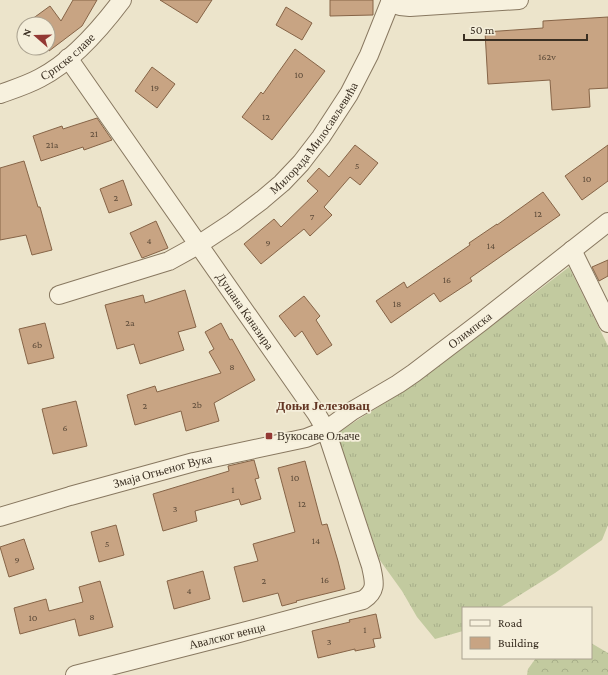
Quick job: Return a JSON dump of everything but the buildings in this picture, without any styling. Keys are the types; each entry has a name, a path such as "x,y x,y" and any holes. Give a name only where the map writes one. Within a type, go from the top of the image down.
{"street":[{"name":"Српске славе","path":"0,94 27,85 41,78 68,58 103,23 122,0"},
{"path":"390,2 400,6 410,7 519,0"},
{"name":"Милорада Милосављевића","path":"59,295 169,261 198,245 262,200 282,183 321,137 349,94 369,55 390,2"},
{"name":"Душана Каназира","path":"68,58 316,413 326,430 371,566 374,588"},
{"name":"Олимпска","path":"326,430 352,411 414,373 608,222"},
{"path":"572,250 608,323"},
{"name":"Змаја Огњеног Вука","path":"0,517 194,462 306,438 326,430"},
{"name":"Авалског венца","path":"75,675 363,600 370,595 374,588"}],"green space":[{"path":"569,267 608,346 608,525 602,540 555,573 501,607 462,607 462,631 435,639 417,617 402,591 379,559 337,434 418,382"},
{"path":"592,644 608,653 608,675 527,675 528,669 535,659 592,659"}],"place":[{"name":"Вукосаве Ољаче","path":"269,436"}],"district":[{"name":"Доњи Јелезовац","path":"323,405"}]}
